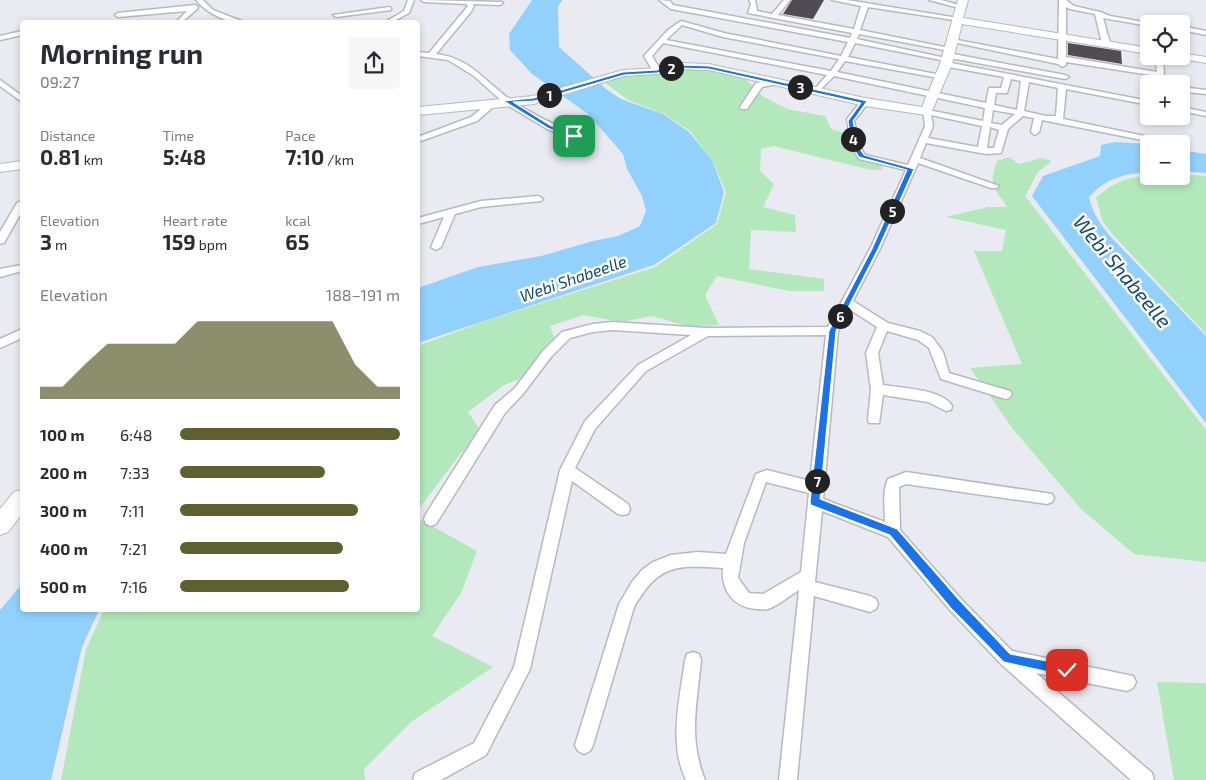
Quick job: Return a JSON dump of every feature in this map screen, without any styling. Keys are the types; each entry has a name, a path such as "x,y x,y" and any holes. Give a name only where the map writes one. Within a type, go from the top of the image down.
{"main road":[{"path":"420,111 534,100 623,73 657,71 679,66 709,67 865,102 926,111 941,77 963,3"},
{"path":"1064,37 1106,43"},
{"path":"1190,57 1206,60"},
{"path":"0,168 20,165"}],"street":[{"path":"386,20 390,0"},
{"path":"390,20 407,12 411,0"},
{"path":"424,0 469,4 500,4"},
{"path":"662,0 668,2 671,8 852,40 948,53 1062,61 1161,75 1160,65"},
{"path":"752,0 754,4 753,13"},
{"path":"774,16 787,0"},
{"path":"834,0 1064,37"},
{"path":"932,0 963,3"},
{"path":"1062,0 1072,8 1098,13 1108,18 1140,22"},
{"path":"1038,118 1060,118 1065,77 1062,61 1064,37 1062,0"},
{"path":"181,20 198,3"},
{"path":"118,14 198,3 211,11 236,20"},
{"path":"681,23 679,16 682,9 691,3 774,16 856,32 1065,77"},
{"path":"430,56 468,12 471,6 469,4"},
{"path":"817,91 834,74 845,58 860,25 865,5"},
{"path":"336,15 389,9"},
{"path":"1098,13 1106,43 1140,49"},
{"path":"657,71 648,56 670,31 681,23"},
{"path":"681,23 723,34 941,77"},
{"path":"1190,30 1206,33"},
{"path":"0,38 20,33"},
{"path":"662,41 834,74 1140,138"},
{"path":"948,53 1008,76 1140,101"},
{"path":"420,54 450,58 477,74 501,102 550,127 574,136"},
{"path":"982,150 992,90 1004,91 1008,76"},
{"path":"923,140 998,151 1004,128 1020,114 1025,80"},
{"path":"0,82 20,98"},
{"path":"744,106 759,85 774,82"},
{"path":"1190,90 1206,92"},
{"path":"420,139 474,119 501,102"},
{"path":"865,102 850,121 855,146 862,157 913,164 994,186"},
{"path":"788,780 832,331 875,249 913,164 929,126 926,111 1004,128"},
{"path":"1190,111 1206,114"},
{"path":"1035,132 1038,118"},
{"path":"420,221 450,214 463,207 538,199"},
{"path":"0,241 20,206"},
{"path":"436,247 450,214"},
{"path":"0,273 20,268"},
{"path":"846,302 884,325 924,338 933,345 937,352 940,368 946,376 1006,394"},
{"path":"874,419 877,389 872,353 884,325"},
{"path":"431,519 500,409 519,391 547,354 566,335 612,326 706,332 832,331"},
{"path":"422,780 480,749 522,669 567,470 590,425 642,368 706,332"},
{"path":"0,344 20,334"},
{"path":"877,389 931,397 946,406"},
{"path":"567,470 624,509"},
{"path":"870,604 808,581 765,602 745,600 733,588 730,578 732,560 761,478 767,476 815,495 893,532 955,604 1007,658 1145,780"},
{"path":"893,532 891,494 893,483 906,478 1047,498"},
{"path":"0,524 20,501"},
{"path":"584,745 627,604 636,588 650,571 680,558 732,560"},
{"path":"1007,658 1127,682"},
{"path":"693,660 685,742 691,773 696,780"}],"green space":[{"path":"706,67 742,75 762,96 787,109 825,116 831,129 844,133 845,142 882,162 882,170 871,170 774,146 761,149 760,171 774,184 763,207 795,215 796,232 751,230 749,269 824,279 824,291 789,291 717,276 705,295 719,325 691,327 651,316 622,322 584,315 550,326 555,341 526,377 504,385 468,412 482,433 461,453 420,507 420,345 485,321 655,267 717,224 726,192 712,160 690,131 664,114 628,100 604,82 625,75"},
{"path":"1009,157 1019,164 1041,158 1052,161 1038,172 1025,196 1206,430 1206,562 1134,554 1081,509 1013,429 970,368 1022,364 974,251 1002,251 1006,230 946,217 988,207 1007,207 994,186 993,176 997,161"},
{"path":"1190,175 1206,176 1206,334 1103,222 1096,198 1117,183 1140,177 1140,185 1190,185"},
{"path":"420,519 477,551 461,593 432,636 493,667 411,722 364,769 365,780 61,780 86,649 103,612 420,612"},
{"path":"1157,682 1206,683 1206,780 1174,780"}],"water":[{"name":"Webi Shabeelle","path":"532,0 562,0 558,7 559,47 606,89 621,99 663,114 689,132 712,160 724,192 716,223 654,265 420,342 420,287 478,267 541,256 618,236 640,226 646,211 642,196 627,169 623,154 588,114 532,74 510,50 509,34"},
{"name":"Webi Shabeelle","path":"1115,142 1140,143 1140,173 1109,181 1089,197 1090,203 1097,218 1111,237 1206,336 1206,423 1032,196 1043,176 1100,156 1101,145"},
{"path":"1190,151 1206,154 1206,173 1190,172"},
{"path":"20,586 20,612 98,612 82,647 51,780 0,780 0,610"}],"building":[{"path":"792,0 824,0 813,19 783,14"},
{"path":"1068,43 1121,51 1122,64 1068,55"}],"route":[{"path":"574,136 550,127 507,101 534,100 623,73 657,71 679,66 709,67 865,102 850,121 855,146 862,157 911,169 875,249 832,331 815,502 893,532 920,561 955,604 1007,658 1067,670"}]}
